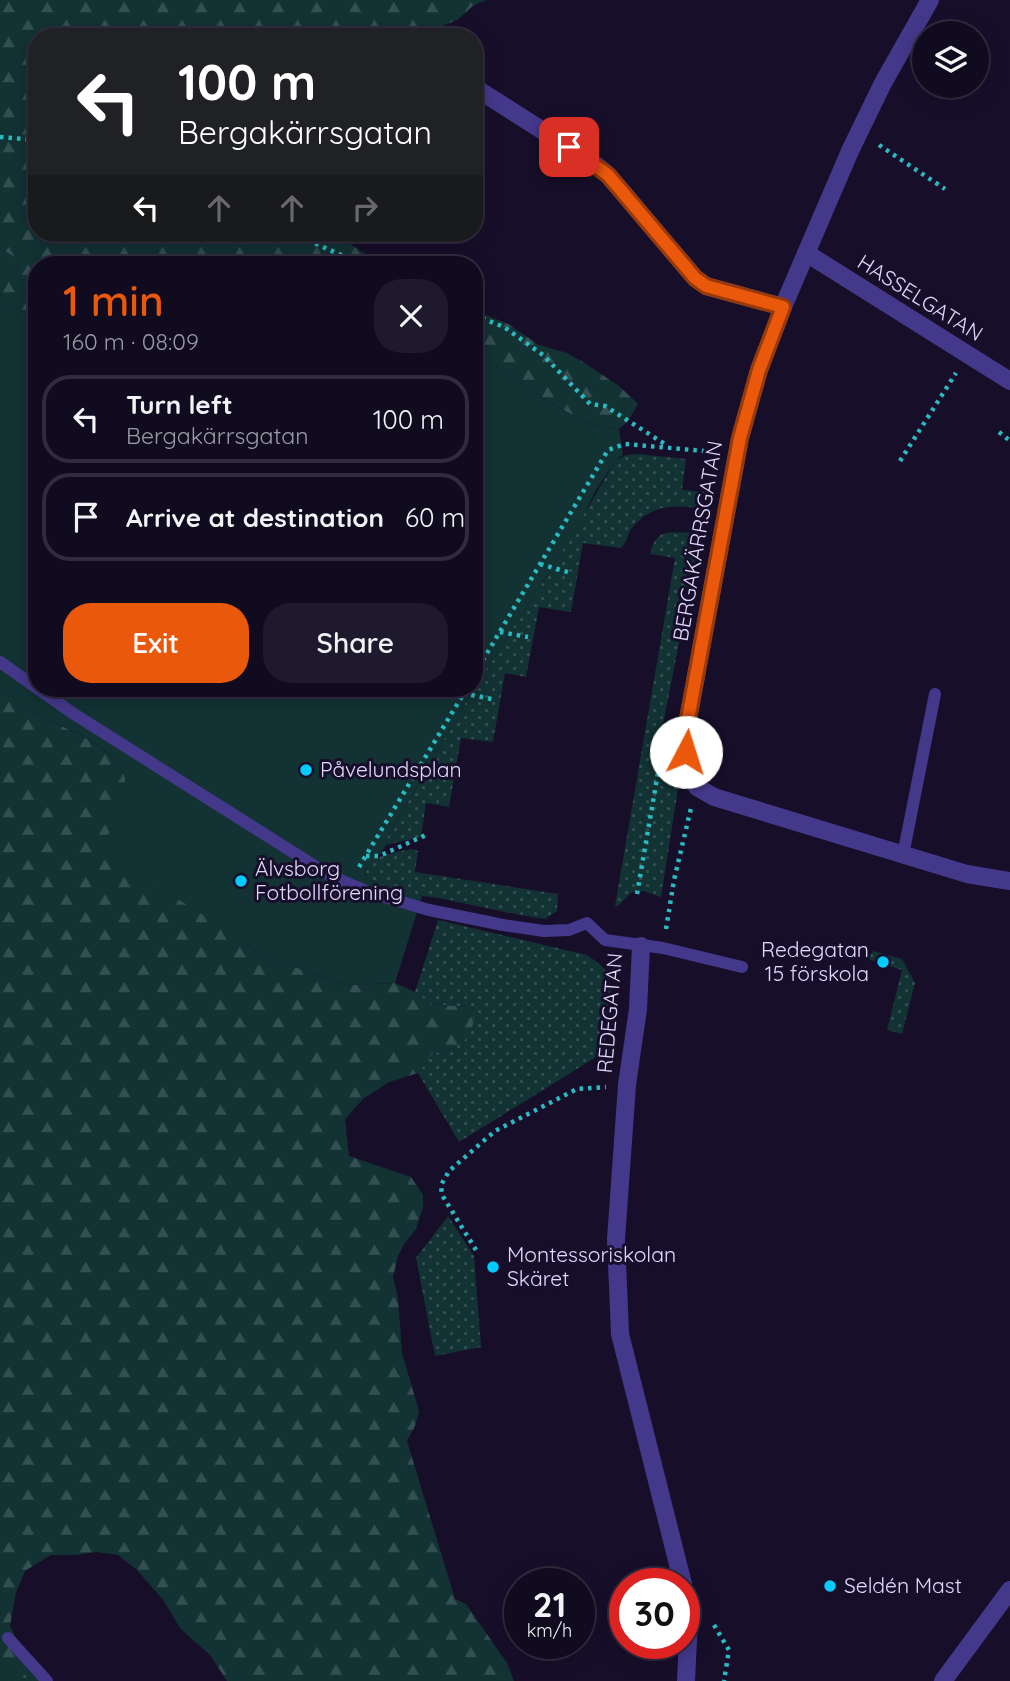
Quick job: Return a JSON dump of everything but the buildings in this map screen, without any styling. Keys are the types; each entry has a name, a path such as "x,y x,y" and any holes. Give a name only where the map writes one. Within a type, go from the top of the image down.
{"street":[{"name":"BERGAKÄRRSGATAN","path":"697,787 686,752 686,730 737,454 759,370 783,307 859,132 930,0"},
{"path":"483,93 608,175 695,278 706,286 783,307"},
{"name":"HASSELGATAN","path":"806,253 1010,381"},
{"path":"697,787 741,807 967,874 1010,881"},
{"name":"REDEGATAN","path":"641,946 638,1009 627,1085 616,1239 620,1334 679,1568"},
{"path":"943,1681 1010,1590"},
{"path":"686,1681 687,1659"}],"lane":[{"name":"REDEGATAN","path":"0,662 28,682"},
{"path":"903,855 935,694"},
{"name":"REDEGATAN","path":"50,697 329,876 349,885 429,910 544,932 569,930 587,923 605,940 641,946"},
{"path":"641,946 663,948 742,967"},
{"path":"8,1638 47,1681"}],"path":[{"path":"859,132 945,189"},
{"path":"0,137 28,139"},
{"path":"312,242 343,256"},
{"path":"483,319 504,327 543,355 590,404 605,406 671,447"},
{"path":"900,461 968,354"},
{"path":"999,432 1010,440"},
{"path":"483,660 608,450 625,444 737,454"},
{"path":"540,564 572,573"},
{"path":"500,632 528,637"},
{"path":"483,696 496,700"},
{"path":"349,885 461,697"},
{"path":"637,894 660,761"},
{"path":"419,768 437,768"},
{"path":"663,948 674,880 697,787"},
{"path":"365,856 379,856 426,835"},
{"path":"476,1250 442,1195 441,1185 449,1171 469,1151 495,1132 577,1089 627,1085"},
{"path":"711,1613 714,1626 729,1650 724,1681"}],"green space":[{"path":"0,0 486,0 474,5 457,20 438,28 28,28 28,242 348,242 369,256 28,256 28,324 0,308 0,296 20,261 0,248"},
{"path":"0,248 20,261 0,296"},
{"path":"0,308 28,324 28,697 469,697 387,838 386,845 365,870 366,877 373,882 422,896 395,983 345,985 262,955 233,933 107,856 102,847 124,802 126,786 123,772 116,760 90,740 28,709 0,684"},
{"path":"483,314 508,324 539,345 567,353 583,362 619,386 638,404 619,429 603,427 565,411 483,358"},
{"path":"483,358 584,421 619,429 623,455 616,460 596,490 547,576 483,674"},
{"path":"626,455 686,459 682,490 705,492 703,520 654,771 660,776 665,762 678,789 661,897 643,891 632,892 615,906 675,558 650,554 657,538 662,535 696,532 700,509 691,507 663,508 646,515 632,528 621,548 583,543 571,612 539,607 526,677 505,673 493,742 461,738 449,807 426,803 421,837 386,845 387,838 469,697 483,697 483,673 547,576 616,460"},
{"path":"0,684 28,709 90,740 104,750 123,772 126,786 124,802 103,846 262,955 345,985 395,983 415,992 430,1004 468,1007 474,1020 470,1036 454,1048 432,1054 418,1073 389,1082 363,1099 345,1119 349,1156 411,1177 423,1195 423,1207 416,1229 398,1256 393,1277 398,1298 402,1353 419,1411 407,1441 455,1599 466,1604 507,1663 514,1681 227,1681 210,1655 180,1628 164,1601 137,1570 118,1555 96,1552 51,1555 25,1571 16,1592 10,1626 24,1661 11,1681 0,1681"},
{"path":"411,849 418,851 415,872 558,894 557,911 545,919 520,915 403,893 383,887 366,877 369,864 381,856"},
{"path":"438,920 587,955 605,970 611,989 609,1023 601,1054 459,1142 418,1073 432,1054 454,1048 468,1007 430,1004 415,992"},
{"path":"873,951 902,959 915,983 902,1034 887,1030 902,970 868,959"},
{"path":"448,1216 474,1256 481,1347 435,1356 416,1258"},
{"path":"24,1661 40,1681 11,1681"}],"place":[{"name":"Påvelundsplan","path":"306,770"},
{"name":"Älvsborg Fotbollförening","path":"241,881"},
{"name":"Redegatan 15 förskola","path":"883,962"},
{"name":"Montessoriskolan Skäret","path":"493,1267"},
{"name":"Seldén Mast","path":"830,1586"}],"route":[{"path":"569,147 608,175 695,278 706,286 783,307 759,370 740,438 686,730 686,752"}]}
